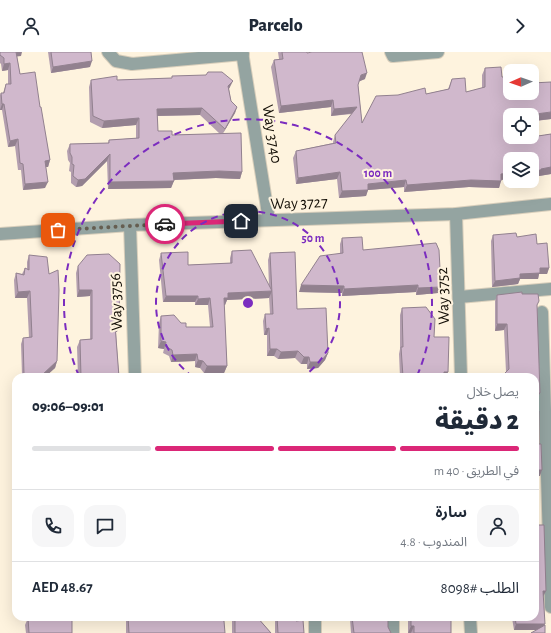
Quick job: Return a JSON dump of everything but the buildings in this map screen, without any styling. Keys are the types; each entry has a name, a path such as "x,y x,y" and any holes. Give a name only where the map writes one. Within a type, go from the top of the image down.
{"street":[{"path":"108,52 116,61 132,64 242,53"},
{"path":"391,52 393,56 438,52"},
{"name":"Way 3740","path":"242,53 269,220"},
{"name":"Way 3727","path":"0,234 130,225 456,214 551,204"},
{"name":"Way 3752","path":"456,214 461,373"},
{"name":"Way 3756","path":"130,225 135,373"},
{"path":"459,297 551,289"},
{"path":"542,312 544,487 551,607"},
{"path":"315,621 315,633"},
{"path":"392,621 393,633"},
{"path":"470,621 471,633"}],"way so far":[{"path":"58,230 165,224"}],"route":[{"path":"165,224 241,221"}]}
